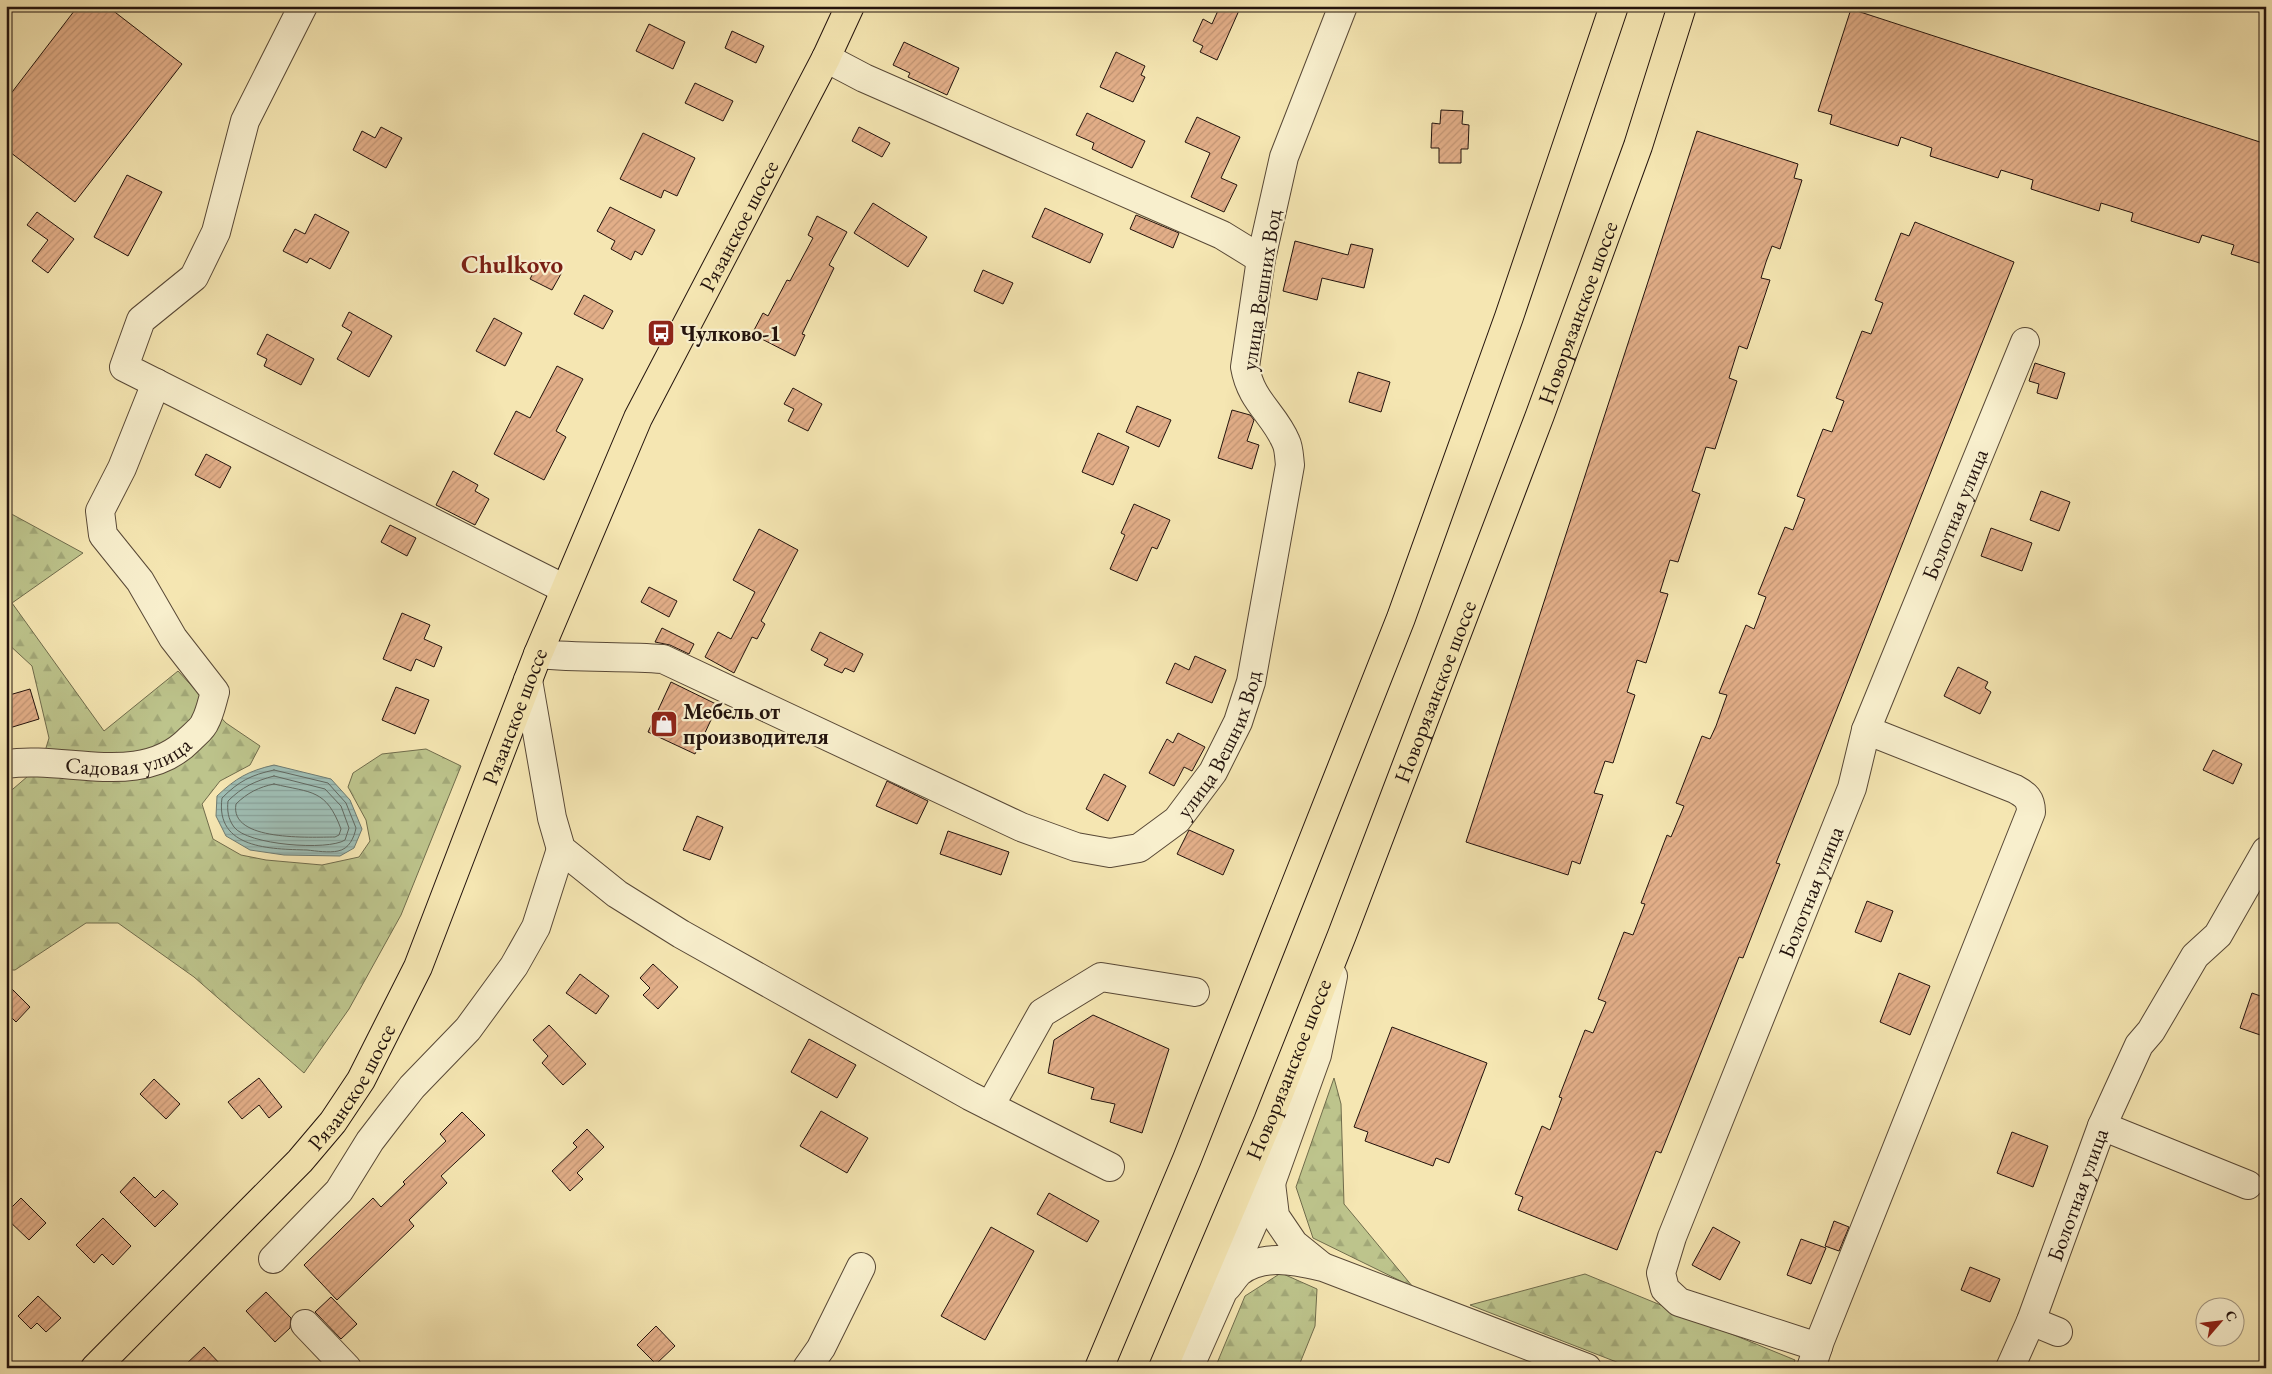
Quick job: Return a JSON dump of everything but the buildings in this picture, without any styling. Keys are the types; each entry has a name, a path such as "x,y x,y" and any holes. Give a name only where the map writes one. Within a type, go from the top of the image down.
{"main road":[{"name":"Рязанское шоссе","path":"95,1368 300,1161 333,1122 361,1080 418,967 538,654 638,418 826,58 850,6"},
{"path":"1099,1368 1188,1159 1401,618 1509,317 1614,6"},
{"name":"Новорязанское шоссе","path":"1163,1368 1268,1121 1342,934 1540,415 1638,146 1682,6"}],"street":[{"path":"303,6 244,122 216,232 194,277 142,320 124,367 565,589"},
{"name":"улица Вешних Вод","path":"538,654 662,659 1021,826 1084,849 1110,853 1139,848 1177,820 1214,772 1238,722 1251,682 1290,465 1286,442 1254,396 1247,382 1245,368 1261,259 1284,157 1343,6"},
{"path":"826,58 873,82 1222,235 1261,259"},
{"name":"Болотная улица","path":"1814,1357 1679,1302 1664,1289 1661,1273 1672,1237 1852,788 1866,730 2025,342"},
{"name":"Садовая улица","path":"6,764 27,761 115,767 154,763 180,750 205,724 215,692 173,638 140,581 103,535 100,511 122,468 156,383"},
{"path":"528,680 552,818 562,849 617,894 681,934 990,1106 1110,1167"},
{"path":"1814,1357 2031,812 2031,803 2026,795 2015,789 1866,730"},
{"path":"273,1259 339,1191 370,1142 390,1115 412,1087 468,1029 514,966 536,927 562,849"},
{"name":"Болотная улица","path":"2010,1368 2031,1321 2102,1126 2138,1045 2151,1031 2195,956 2218,935 2266,851"},
{"path":"1189,1368 1271,1182 1317,1054 1342,934"},
{"path":"990,1106 1042,1013 1102,977 1195,992"},
{"path":"2102,1126 2248,1185"},
{"path":"1271,1182 1275,1216 1294,1244 1323,1267"},
{"path":"1220,1295 1240,1272 1262,1262 1289,1260 1323,1267 1587,1368"},
{"path":"807,1368 821,1348 861,1267"},
{"path":"2031,1321 2058,1332"},
{"path":"305,1324 347,1368"}],"green space":[{"path":"6,511 83,553 12,603 104,731 178,671 226,723 260,746 250,765 220,781 202,804 213,839 241,855 266,860 322,865 359,857 370,841 366,820 348,787 353,773 382,754 426,749 461,766 401,915 349,1009 304,1073 194,977 118,923 86,923 15,970 6,970 6,795 35,770 42,761 49,738 32,666 6,642"},
{"path":"1334,1078 1341,1104 1344,1204 1413,1287 1313,1238 1296,1187"},
{"path":"1281,1273 1317,1289 1315,1326 1298,1368 1215,1368 1245,1296"},
{"path":"1585,1274 1795,1360 1792,1368 1632,1368 1470,1305"}],"water":[{"path":"274,765 331,779 350,800 362,829 354,848 340,856 284,855 250,850 226,836 216,816 217,796 230,784 243,776"}],"place":[{"name":"Чулково-1","path":"661,333"},
{"name":"Мебель от производителя","path":"664,724"}],"district":[{"name":"Chulkovo","path":"512,264"}]}
